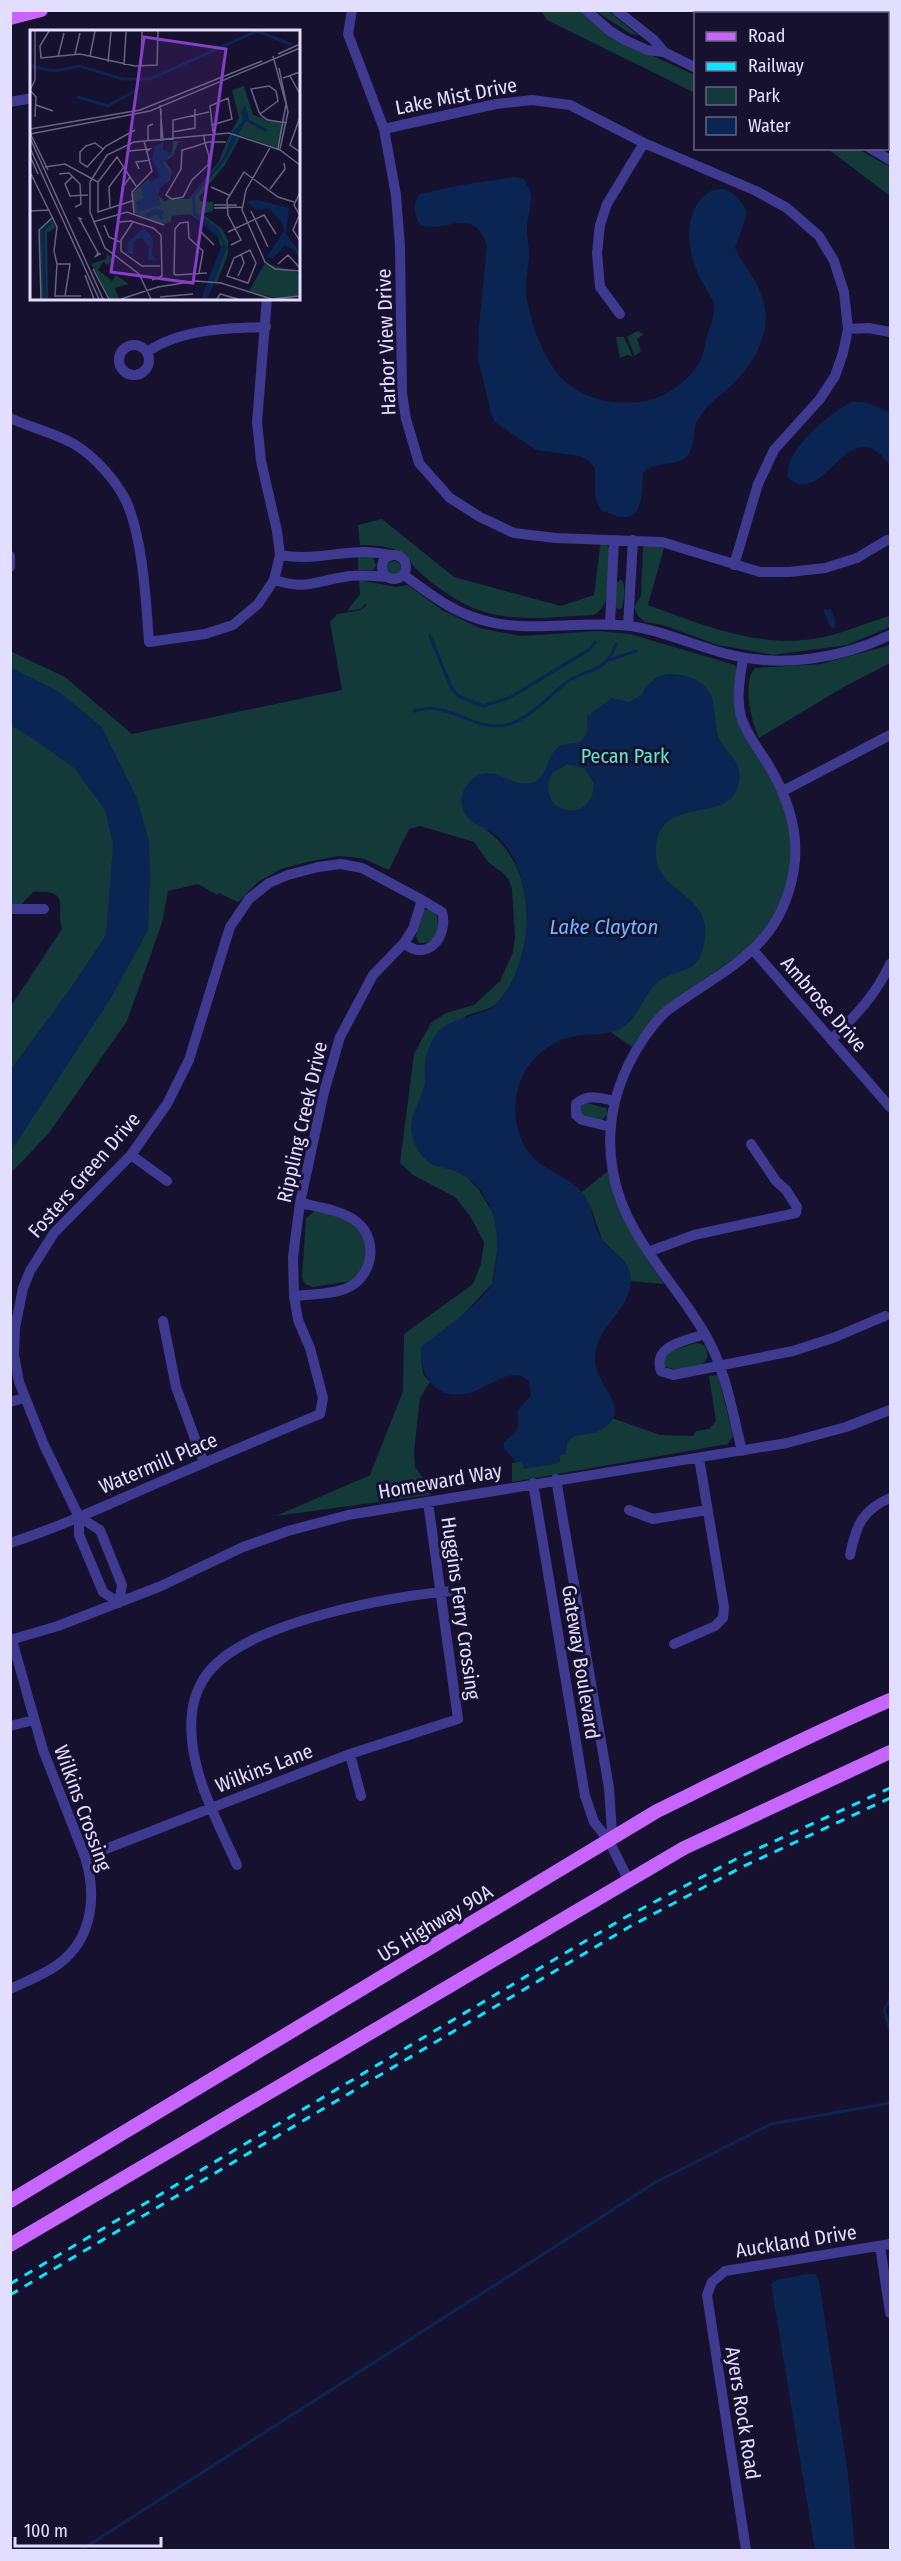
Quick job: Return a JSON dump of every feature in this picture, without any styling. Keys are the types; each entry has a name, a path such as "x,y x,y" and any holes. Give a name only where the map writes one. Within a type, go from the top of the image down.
{"main road":[{"path":"10,18 41,10"},
{"name":"US Highway 90A","path":"10,2201 657,1811 817,1732 891,1700"},
{"path":"10,2246 684,1848 891,1752"}],"street":[{"name":"Harbor View Drive","path":"352,10 348,34 384,129 396,195 400,247 402,393 411,443 419,463 450,498 480,517 514,532 556,538 662,542 760,572 825,568 857,558 886,540"},
{"path":"586,10 610,31 625,40 647,50 664,52 694,67"},
{"path":"616,10 654,40 664,52"},
{"path":"10,102 30,98"},
{"name":"Lake Mist Drive","path":"384,129 460,110 532,100 570,105 644,143 788,208 819,236 834,261 844,291 848,329 835,376 820,399 774,450 758,484 734,565"},
{"path":"620,314 600,287 597,253 600,225 607,204 644,143"},
{"path":"874,150 891,160"},
{"path":"10,418 44,429 76,445 108,473 126,501 137,539 149,642 212,633 233,625 258,604 274,580 280,555 277,531 261,461 257,422 267,300"},
{"path":"147,352 156,346 192,334 227,328 266,327"},
{"path":"848,329 869,328 891,332"},
{"path":"610,624 614,540"},
{"path":"628,626 633,540"},
{"path":"280,555 296,558 365,552 393,555 405,561 404,575"},
{"path":"387,577 383,565 385,560 393,555"},
{"path":"10,556 10,567"},
{"path":"274,580 309,586 343,577 396,579 404,575"},
{"path":"404,575 452,608 482,620 524,626 610,624 645,628 742,658 788,660 814,658 855,650 891,635"},
{"path":"612,575 631,576"},
{"path":"742,658 739,700 741,714 750,735 783,791 792,819 795,841 794,869 777,919 753,950 666,1011 638,1048 618,1085 611,1126 611,1160 615,1185 623,1208 648,1252 691,1310 705,1334 720,1365 742,1451"},
{"path":"783,791 889,739"},
{"name":"Fosters Green Drive","path":"79,1517 100,1530 122,1585 119,1603 103,1592 80,1535 79,1517 24,1398 15,1365 14,1342 19,1304 30,1271 54,1233 130,1155 153,1126 180,1080 196,1039 230,927 249,899 269,883 288,875 333,864 355,866 422,900"},
{"path":"404,943 415,950 433,946 443,933 442,912 422,900"},
{"name":"Rippling Creek Drive","path":"320,1414 323,1398 310,1348 298,1320 294,1296 292,1257 300,1203 324,1092 340,1037 373,975 404,943 413,929 422,900"},
{"path":"10,909 44,909"},
{"name":"Ambrose Drive","path":"753,950 891,1107"},
{"path":"831,1040 864,1008 891,964"},
{"path":"611,1126 582,1120 576,1115 575,1109 576,1104 585,1097 614,1101"},
{"path":"648,1252 694,1235 796,1213 795,1201 776,1180 751,1144"},
{"path":"130,1155 167,1181"},
{"path":"294,1296 332,1292 355,1284 364,1275 371,1252 365,1232 358,1223 347,1216 300,1203"},
{"path":"705,1334 666,1348 660,1353 658,1358 661,1371 673,1375 793,1351 885,1316"},
{"path":"163,1321 176,1387 204,1463"},
{"path":"10,1402 24,1398"},
{"name":"Homeward Way","path":"11,1640 58,1626 161,1587 243,1547 288,1531 348,1515 556,1479 742,1451 812,1437 891,1410"},
{"name":"Watermill Place","path":"10,1543 79,1517 320,1414"},
{"path":"674,1644 715,1626 723,1618 724,1607 699,1458"},
{"name":"Gateway Boulevard","path":"556,1479 609,1788 612,1832 609,1841"},
{"name":"Gateway Boulevard","path":"533,1483 585,1796 594,1821 609,1841 628,1881"},
{"path":"850,1555 855,1528 859,1522 869,1511 891,1498"},
{"name":"Huggins Ferry Crossing","path":"428,1502 458,1719"},
{"path":"629,1510 653,1519 707,1510"},
{"path":"237,1865 211,1808 197,1766 191,1732 194,1700 212,1668 230,1653 264,1636 314,1617 360,1605 454,1591"},
{"name":"Wilkins Crossing","path":"10,1989 60,1963 71,1952 84,1932 92,1897 86,1857 43,1750 11,1640"},
{"name":"Wilkins Lane","path":"86,1857 350,1754 458,1719"},
{"path":"10,1726 34,1720"},
{"path":"350,1754 361,1796"},
{"path":"885,2245 891,2313"},
{"name":"Auckland Drive","path":"712,2282 725,2271 885,2245"},
{"name":"Ayers Rock Road","path":"712,2282 707,2295 746,2550"}],"green space":[{"path":"541,11 580,11 642,51 694,75 694,93 547,20"},
{"path":"596,11 608,11 638,35 631,34"},
{"path":"829,150 860,150 890,167 890,196"},
{"path":"637,331 644,334 637,339 641,351 635,356 627,337"},
{"path":"616,337 624,337 633,357 628,355 620,358"},
{"path":"382,519 454,577 561,606 594,595 601,540 610,551 607,597 604,605 593,615 530,618 484,612 441,589 416,569 404,553 386,547 360,545 358,525"},
{"path":"649,543 664,548 648,605 691,621 734,634 779,640 824,637 890,616 890,627 847,645 773,655 718,645 663,625 645,622 638,616 634,607 641,596 643,547"},
{"path":"358,557 373,557 376,566 373,570 358,570"},
{"path":"391,561 397,561 401,568 397,575 391,575 387,571 387,565"},
{"path":"621,579 624,585 624,597 622,608 618,609 615,607 617,583"},
{"name":"Pecan Park","path":"359,580 396,587 408,585 442,610 479,628 521,636 597,631 630,634 735,665 737,709 788,810 792,861 785,896 771,923 751,947 691,988 642,1033 632,1047 595,1021 567,862 484,829 502,844 515,864 523,886 527,911 526,936 521,960 512,982 499,1001 490,1008 462,1019 425,1065 426,1082 415,1113 435,1165 452,1169 467,1177 479,1190 494,1215 499,1239 492,1284 421,1359 423,1374 430,1382 420,1398 414,1451 415,1467 429,1486 430,1495 276,1516 370,1475 403,1391 404,1334 473,1284 481,1264 484,1242 470,1216 455,1197 413,1175 400,1163 414,1054 431,1023 446,1013 474,1005 500,981 513,952 515,937 512,890 509,880 488,862 474,842 420,826 409,829 389,870 364,859 339,856 281,869 258,882 238,902 219,893 217,895 198,884 168,891 162,923 127,1021 49,1133 11,1173 11,1006 62,929 60,901 53,894 33,892 21,905 11,905 10,651 65,677 132,734 342,690 330,622 337,614 361,610 366,606 366,603 361,609 347,611 360,594"},
{"path":"890,645 890,663 842,688 759,738 753,722 748,692 751,674 755,668 821,664"},
{"path":"429,909 436,914 438,930 430,941 419,943 416,936 422,910"},
{"path":"587,1103 606,1108 608,1114 601,1121 581,1115 581,1106"},
{"path":"609,1170 623,1217 664,1284 630,1281 630,1273 625,1262 602,1240 591,1208 582,1192"},
{"path":"315,1211 351,1221 362,1230 367,1247 366,1265 351,1281 313,1287 305,1284 302,1278 306,1218"},
{"path":"696,1343 704,1345 708,1353 701,1365 694,1368 676,1369 663,1365 663,1358 670,1351"},
{"path":"718,1375 733,1436 728,1444 512,1482 512,1463 523,1461 524,1468 560,1462 559,1455 570,1439 579,1434 601,1429 612,1418 660,1435 693,1436 696,1431 709,1429 716,1421 709,1376"}],"water":[{"path":"513,177 524,179 531,196 527,228 529,255 526,291 530,315 539,341 552,366 568,384 585,395 605,401 626,403 653,399 687,378 699,363 712,321 714,305 692,256 689,232 694,211 706,194 724,189 740,200 747,213 735,248 758,286 763,300 766,323 760,345 741,375 706,408 698,419 692,448 688,455 678,462 653,466 643,473 640,504 632,515 625,517 601,510 595,497 595,469 589,461 580,456 536,450 495,422 478,358 487,246 475,226 458,223 430,227 420,225 416,217 415,206 420,194"},
{"path":"851,402 865,402 890,413 890,465 875,450 861,447 849,452 814,481 802,484 788,478 788,467 793,456 809,434"},
{"path":"831,609 836,623 834,628 831,628 823,610"},
{"path":"11,668 58,691 102,727 137,798 149,841 150,878 148,930 111,998 11,1151 11,1069 70,989 106,935 113,844 105,810 74,768 11,726"},
{"name":"Lake Clayton","path":"676,674 692,678 705,686 712,699 718,736 734,758 738,768 739,782 733,796 723,804 680,815 667,822 659,835 656,855 659,868 665,878 700,911 705,923 705,938 699,959 692,966 667,976 656,984 634,1017 622,1028 609,1033 567,1038 542,1051 529,1065 519,1084 516,1096 516,1122 525,1146 542,1165 582,1192 589,1204 599,1235 623,1259 630,1273 627,1296 601,1336 595,1360 597,1370 614,1405 611,1422 597,1432 570,1438 566,1454 559,1455 560,1463 524,1469 523,1461 516,1462 504,1448 504,1442 516,1432 518,1410 531,1395 529,1381 522,1376 507,1376 469,1393 457,1395 447,1393 432,1384 423,1368 421,1358 421,1347 449,1326 487,1291 494,1279 497,1257 494,1218 484,1195 465,1176 426,1160 415,1144 411,1126 424,1088 426,1055 434,1038 444,1027 456,1020 488,1010 498,1003 513,979 526,934 527,908 524,889 514,860 498,837 467,817 462,806 462,797 467,785 476,777 484,774 492,774 525,784 539,779 559,746 581,741 586,736 587,716 612,698 629,702 642,695 646,686 657,677","holes":["568,764 585,769 594,784 591,798 584,806 575,810 565,810 556,805 550,797 548,786 552,773"]},
{"path":"815,2274 819,2280 848,2475 855,2550 815,2550 771,2284 777,2280"}],"waterway":[{"path":"430,636 451,687 458,696 483,706 511,697 590,649 595,642"},
{"path":"414,711 440,709 490,726 509,724 536,709 574,677 601,666 612,654 616,644"},
{"path":"606,661 636,651"},
{"path":"890,2000 884,2010 890,2030"},
{"path":"81,2550 656,2182 771,2124 890,2103"}],"railway":[{"path":"10,2284 624,1918 738,1858 890,1788"},
{"path":"10,2295 629,1927 742,1867 890,1798"}]}
